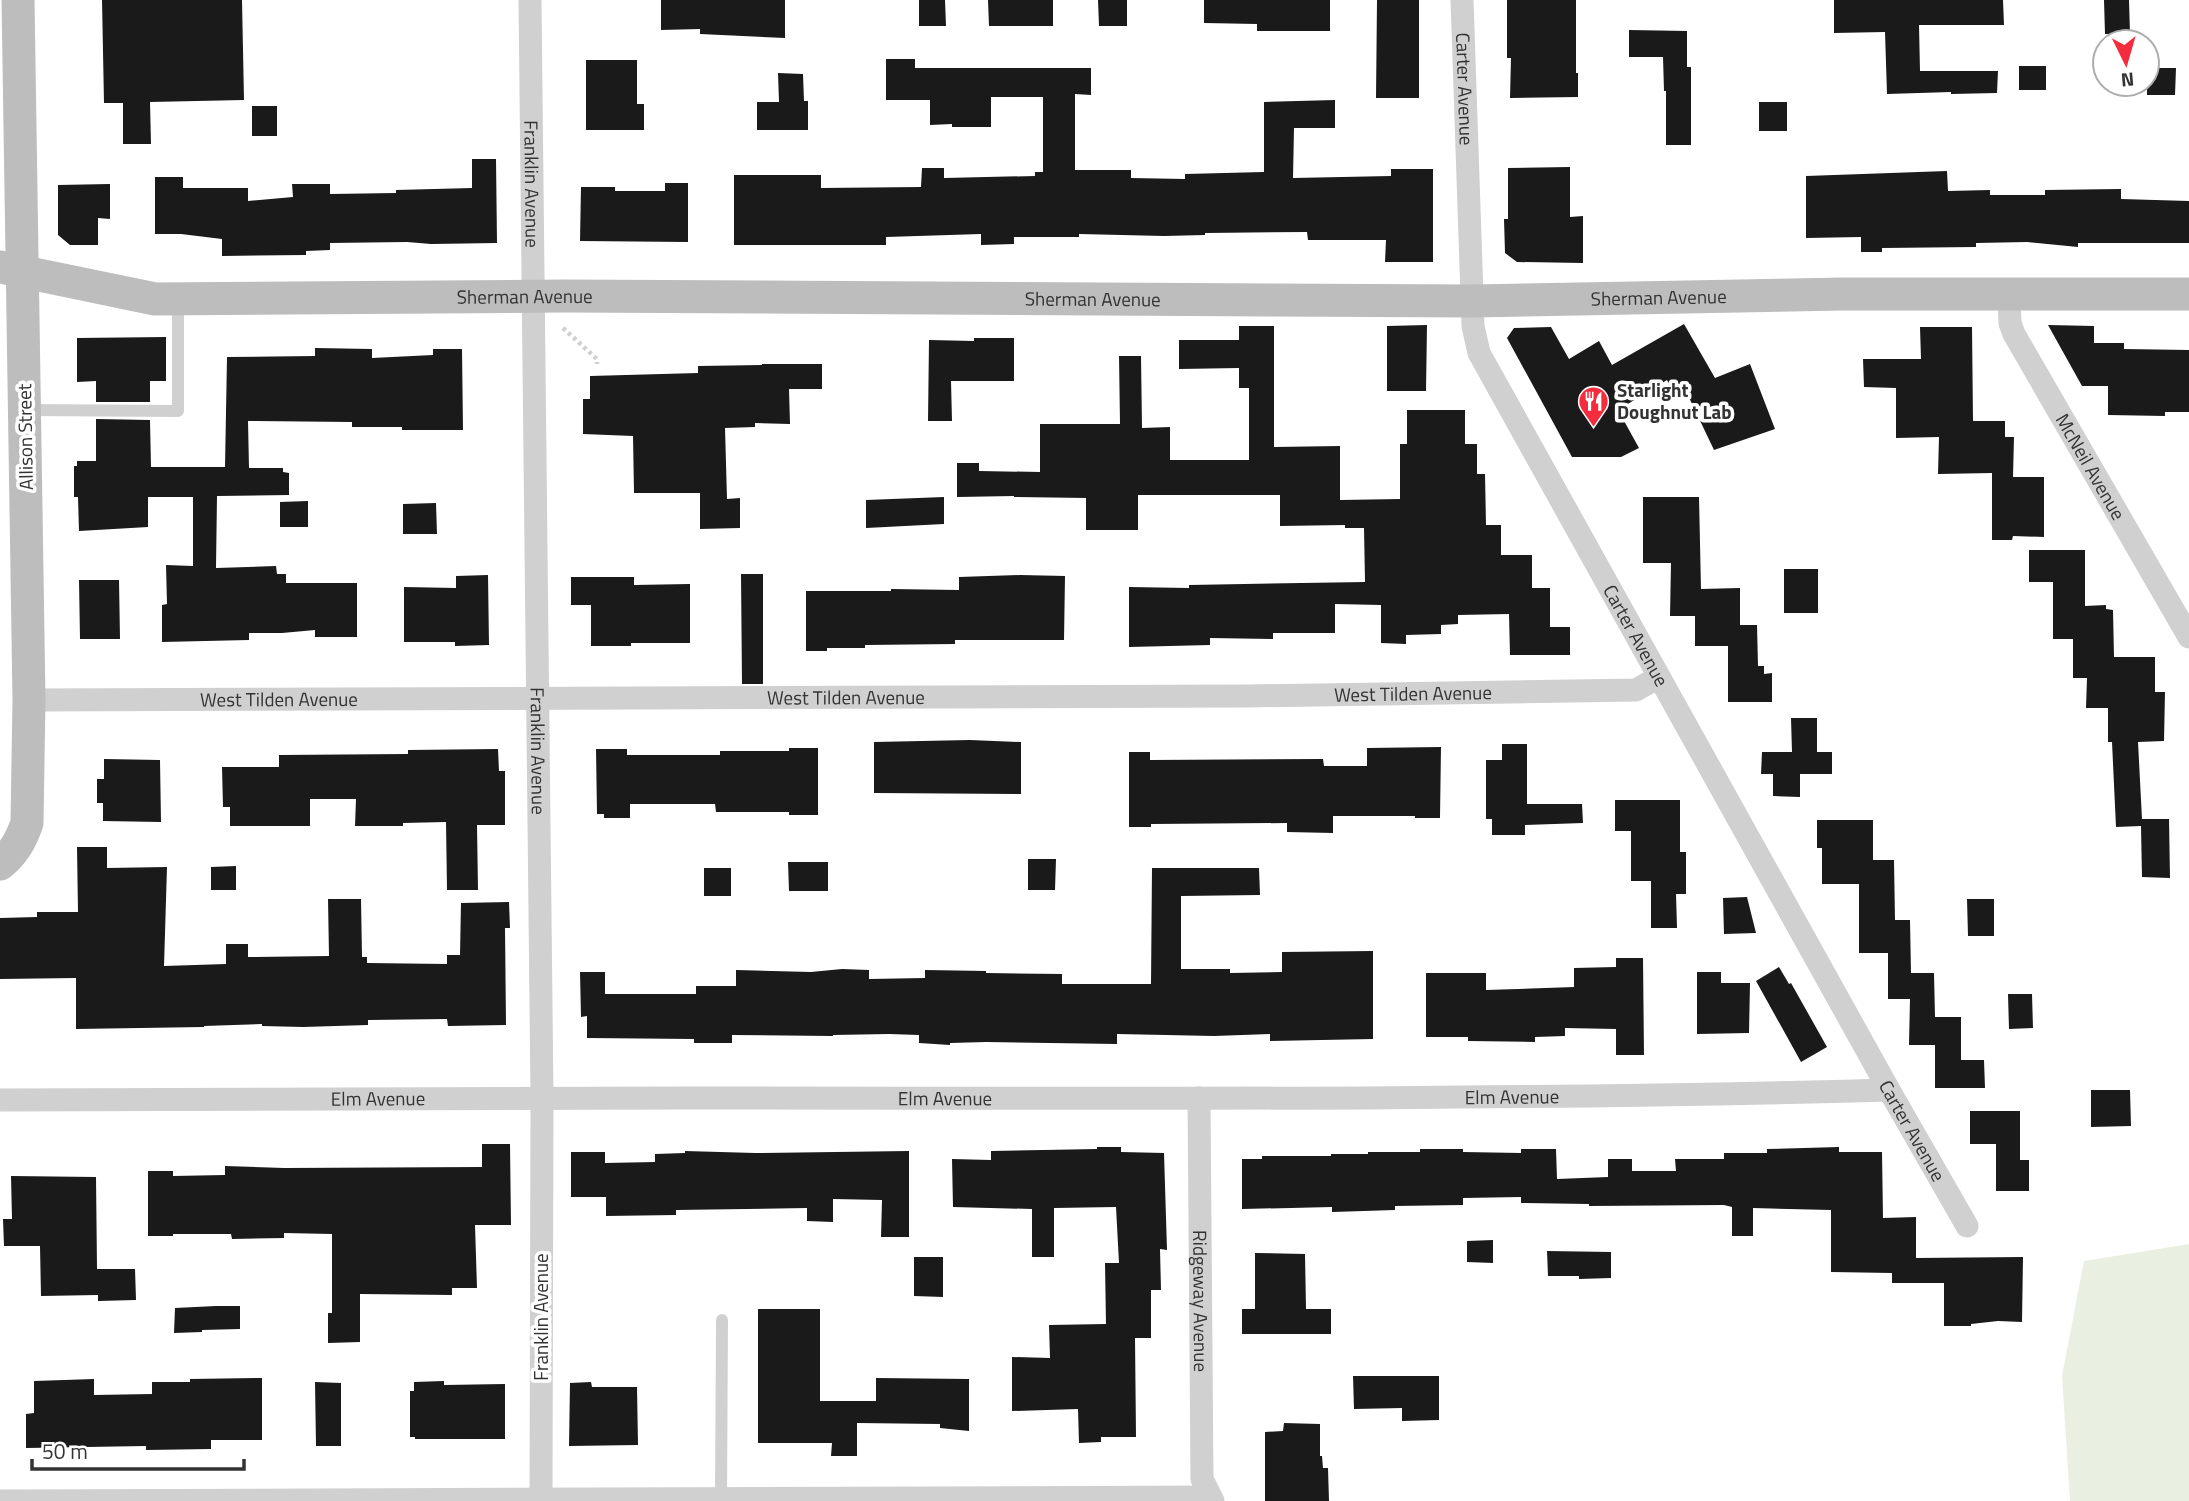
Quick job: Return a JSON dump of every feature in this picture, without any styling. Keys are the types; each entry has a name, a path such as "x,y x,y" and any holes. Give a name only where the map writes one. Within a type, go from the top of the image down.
{"street":[{"name":"Allison Street","path":"0,864 20,842 27,823 29,700 25,410 12,270 14,64 18,0"},
{"name":"Franklin Avenue","path":"530,0 542,1097 541,1499"},
{"name":"Carter Avenue","path":"1462,0 1473,326 1479,353 1967,1226"},
{"name":"Sherman Avenue","path":"12,270 155,299 532,296 1472,301 1843,294 2189,293"},
{"name":"McNeil Avenue","path":"2009,294 2010,323 2014,334 2189,637"},
{"name":"West Tilden Avenue","path":"29,700 1233,696 1608,691 1636,690 1659,677"},
{"name":"Elm Avenue","path":"0,1100 1666,1096 1889,1090"},
{"name":"Ridgeway Avenue","path":"1199,1098 1202,1479 1211,1499"},
{"path":"0,1501 1211,1499"}],"lane":[{"path":"25,410 178,411 178,299"},
{"path":"721,1499 722,1320"}],"path":[{"path":"563,328 597,359 597,365"}],"green space":[{"path":"2189,1244 2189,1501 2070,1501 2062,1376 2084,1261"}],"building":[{"path":"102,0 242,0 244,100 150,102 151,144 123,144 123,103 104,103"},
{"path":"661,0 785,0 785,38 700,34 700,29 661,30"},
{"path":"919,0 945,0 946,26 919,26"},
{"path":"988,0 1053,0 1053,26 989,26"},
{"path":"1098,0 1127,0 1127,26 1099,26"},
{"path":"1204,0 1330,0 1330,31 1257,31 1257,24 1204,23"},
{"path":"1377,0 1419,0 1419,98 1376,98"},
{"path":"1507,0 1576,0 1578,97 1510,98 1511,58 1507,58"},
{"path":"1834,0 2003,0 2004,25 1919,25 1920,71 1998,71 1997,93 1887,94 1885,32 1834,33"},
{"path":"2104,0 2129,0 2130,28 2105,28"},
{"path":"1629,30 1687,31 1687,67 1691,67 1691,145 1666,145 1663,57 1629,57"},
{"path":"886,59 915,59 915,68 1091,68 1091,95 1075,94 1075,170 1131,170 1131,178 1185,179 1185,174 1264,172 1264,102 1335,100 1335,128 1294,128 1293,178 1391,176 1391,169 1433,169 1433,262 1385,262 1386,240 1308,240 1307,232 1164,236 1079,234 1079,237 1014,237 1014,244 981,245 981,234 886,237 886,245 734,245 734,175 821,175 821,188 921,187 922,168 944,168 944,178 1035,176 1035,172 1043,172 1043,97 991,97 991,127 930,125 930,100 886,100"},
{"path":"586,60 637,60 637,104 644,104 644,130 586,130"},
{"path":"2019,66 2046,66 2046,90 2019,90"},
{"path":"2161,68 2176,68 2175,95 2161,95"},
{"path":"778,73 803,74 804,101 808,101 808,130 757,130 757,102 779,102"},
{"path":"1759,102 1787,102 1787,131 1759,131"},
{"path":"252,106 277,106 277,136 252,136"},
{"path":"472,159 496,159 497,243 330,243 330,250 306,251 306,255 222,256 222,239 155,234 155,177 183,177 183,188 248,188 248,201 293,197 292,184 330,184 330,194 396,193 396,190 472,188"},
{"path":"1570,167 1570,217 1583,216 1583,263 1517,262 1505,253 1504,219 1508,219 1508,168"},
{"path":"1947,171 1948,191 1990,190 1990,195 2045,195 2045,190 2121,189 2121,199 2189,201 2189,243 2078,243 2078,247 2027,242 1976,243 1976,247 1882,248 1882,252 1861,252 1861,237 1806,238 1806,176"},
{"path":"665,183 688,183 688,242 580,241 581,187 615,187 615,191 665,191"},
{"path":"110,184 110,219 98,218 98,245 70,245 58,235 58,185"},
{"path":"1684,324 1715,378 1750,364 1775,429 1714,450 1684,387 1674,393 1667,380 1618,410 1639,448 1621,457 1572,457 1507,338 1514,328 1551,327 1569,359 1599,341 1612,365"},
{"path":"1427,325 1426,391 1387,391 1387,326"},
{"path":"2048,325 2094,326 2094,343 2124,343 2124,349 2189,350 2189,412 2165,412 2165,416 2108,415 2108,386 2082,386"},
{"path":"1239,326 1274,326 1274,447 1340,446 1340,500 1400,499 1400,444 1407,444 1407,410 1465,410 1465,444 1477,444 1477,474 1485,474 1486,525 1501,525 1501,555 1532,555 1532,588 1550,588 1550,627 1570,627 1570,655 1510,655 1509,614 1458,615 1458,624 1441,625 1441,634 1406,635 1406,644 1381,643 1381,605 1335,604 1335,633 1273,633 1273,639 1210,638 1210,645 1129,647 1129,587 1189,588 1189,585 1365,582 1364,528 1345,528 1345,525 1280,526 1280,495 1138,495 1138,530 1086,530 1086,498 957,497 957,463 979,463 979,471 1040,472 1040,424 1120,424 1119,356 1141,356 1142,428 1170,427 1170,460 1249,460 1249,388 1239,388 1239,368 1179,369 1179,340 1239,340"},
{"path":"1920,327 1972,327 1973,421 2005,421 2005,437 2014,437 2013,477 2044,477 2044,537 2013,536 2012,540 1992,540 1992,473 1938,474 1939,437 1896,438 1896,388 1864,387 1863,359 1921,359"},
{"path":"166,337 166,381 150,381 150,402 96,402 96,381 77,382 77,338"},
{"path":"974,338 1014,338 1014,381 951,381 952,421 928,421 929,340 974,341"},
{"path":"315,348 372,349 372,358 433,355 433,349 462,349 463,430 352,427 352,422 248,421 249,468 283,468 283,472 289,473 289,495 217,496 216,568 276,566 277,574 286,574 286,583 357,583 357,637 315,637 315,630 249,633 249,640 162,642 162,605 167,604 166,565 193,566 193,497 148,497 148,527 79,531 78,497 74,497 74,466 77,466 77,461 96,461 96,419 150,420 151,467 225,467 227,357 315,356"},
{"path":"822,364 822,389 789,389 790,424 755,423 755,427 725,428 727,499 740,498 740,528 700,529 700,493 634,493 633,436 583,434 583,399 590,399 590,376 698,373 698,366"},
{"path":"944,497 944,524 866,528 866,500"},
{"path":"1643,497 1699,497 1701,589 1740,588 1740,625 1757,625 1758,666 1764,666 1764,674 1772,673 1772,702 1728,702 1728,646 1695,646 1695,616 1670,616 1671,563 1643,563"},
{"path":"308,501 308,527 280,527 280,502"},
{"path":"436,503 437,534 403,534 403,504"},
{"path":"2029,550 2085,550 2085,606 2106,605 2106,609 2113,610 2114,657 2155,657 2155,692 2165,692 2164,741 2138,742 2142,819 2169,819 2170,878 2142,877 2141,826 2116,827 2112,742 2108,742 2108,708 2086,708 2087,678 2073,678 2073,639 2053,639 2053,582 2029,582"},
{"path":"1784,569 1818,569 1818,613 1784,613"},
{"path":"741,574 763,574 763,684 742,684"},
{"path":"488,575 489,645 455,646 455,642 404,642 404,587 456,588 456,576"},
{"path":"1065,576 1064,640 955,640 955,644 865,645 865,648 806,651 806,591 959,590 959,577"},
{"path":"571,577 634,577 634,585 690,584 690,643 591,646 591,605 571,605"},
{"path":"79,580 119,580 120,639 80,639"},
{"path":"1791,718 1817,718 1817,752 1832,752 1832,774 1800,774 1800,797 1773,796 1773,774 1761,774 1762,752 1792,752"},
{"path":"874,742 1021,742 1021,794 874,793"},
{"path":"1502,744 1527,744 1527,804 1582,804 1583,823 1525,825 1525,835 1492,835 1492,819 1486,819 1486,760 1502,760"},
{"path":"1441,747 1440,818 1333,816 1333,833 1287,832 1287,823 1151,824 1151,827 1129,827 1129,752 1150,752 1150,760 1323,759 1324,766 1367,766 1367,748"},
{"path":"789,748 818,748 818,815 789,815 789,812 716,812 715,804 630,804 630,818 604,818 604,814 597,814 596,749 627,749 627,755 720,755 720,751 789,751"},
{"path":"498,749 499,771 505,771 505,825 477,825 478,890 447,890 446,822 403,823 403,826 355,826 356,799 310,799 310,826 230,826 230,807 223,807 222,767 279,767 279,755 408,754 408,750"},
{"path":"104,759 160,760 161,822 103,821 103,803 97,803 97,779 104,779"},
{"path":"1615,800 1680,800 1680,852 1686,852 1686,894 1676,894 1677,928 1651,928 1651,881 1631,881 1631,831 1615,831"},
{"path":"1817,820 1873,820 1873,860 1894,860 1895,920 1910,920 1911,973 1934,973 1935,1017 1961,1017 1961,1060 1984,1060 1985,1088 1935,1088 1935,1045 1909,1045 1910,999 1888,999 1888,953 1859,953 1859,884 1822,884 1822,848 1817,848"},
{"path":"77,847 107,847 107,868 167,867 164,966 226,964 226,944 248,944 248,957 329,956 328,899 361,899 362,957 367,957 367,963 447,964 447,955 460,955 461,903 509,902 510,928 505,928 506,1025 448,1026 447,1019 368,1020 368,1025 303,1027 262,1024 76,1029 76,978 0,979 0,918 37,917 37,912 78,912"},
{"path":"1028,859 1056,859 1055,890 1028,890"},
{"path":"788,862 828,862 828,891 789,891"},
{"path":"236,866 236,890 211,890 211,867"},
{"path":"704,868 731,868 731,896 704,896"},
{"path":"1152,868 1259,868 1260,895 1181,896 1181,969 1230,969 1230,973 1282,972 1282,952 1373,951 1373,1039 1270,1041 1270,1034 1117,1034 1117,1044 986,1042 950,1045 919,1043 919,1035 889,1034 732,1035 732,1043 694,1043 694,1039 587,1038 587,1016 581,1017 580,972 605,972 605,994 696,994 696,986 736,986 736,970 869,970 869,979 925,978 925,970 986,971 1062,974 1062,984 1151,984"},
{"path":"1747,897 1756,933 1724,934 1723,898"},
{"path":"1967,899 1994,899 1994,936 1968,936"},
{"path":"1616,958 1643,958 1644,1055 1616,1055 1616,1029 1565,1028 1565,1036 1535,1037 1535,1042 1426,1037 1426,973 1486,973 1486,990 1574,987 1574,968 1616,967"},
{"path":"1779,967 1827,1047 1801,1062 1756,981"},
{"path":"1697,972 1721,972 1721,983 1750,983 1749,1033 1697,1034"},
{"path":"2008,994 2032,994 2033,1028 2009,1029"},
{"path":"2091,1090 2130,1090 2131,1126 2091,1127"},
{"path":"1970,1111 2020,1111 2020,1160 2029,1160 2029,1191 1996,1191 1996,1144 1970,1144"},
{"path":"482,1144 510,1144 511,1225 475,1225 477,1288 452,1288 452,1295 360,1294 360,1342 328,1343 328,1313 332,1313 332,1234 284,1233 284,1238 232,1239 231,1234 148,1236 148,1171 173,1171 173,1176 225,1175 225,1166 482,1167"},
{"path":"1121,1147 1121,1152 1164,1153 1167,1250 1160,1249 1161,1290 1151,1290 1151,1338 1135,1338 1136,1437 1101,1437 1101,1442 1079,1443 1078,1409 1012,1411 1012,1357 1050,1358 1049,1325 1106,1324 1105,1263 1119,1263 1116,1207 1054,1208 1054,1257 1032,1257 1032,1209 953,1207 952,1159 991,1160 991,1151"},
{"path":"1839,1147 1839,1152 1882,1152 1883,1218 1916,1217 1916,1258 2023,1257 2022,1322 1998,1321 1971,1326 1944,1326 1944,1283 1892,1283 1892,1273 1831,1272 1831,1210 1753,1208 1753,1236 1732,1236 1732,1207 1724,1205 1589,1206 1521,1203 1521,1197 1463,1198 1463,1205 1395,1206 1395,1210 1332,1212 1332,1207 1242,1209 1242,1159 1262,1159 1262,1156 1331,1156 1368,1152 1420,1152 1420,1149 1521,1153 1521,1149 1556,1149 1557,1179 1608,1177 1608,1159 1632,1159 1632,1171 1676,1171 1675,1159 1724,1159 1724,1153 1767,1153 1767,1149"},
{"path":"685,1151 909,1151 909,1237 881,1237 882,1200 833,1199 833,1222 807,1221 807,1208 676,1210 676,1215 606,1216 606,1197 571,1197 571,1152 605,1152 605,1163 655,1162 655,1154"},
{"path":"11,1176 96,1177 97,1269 135,1269 136,1300 98,1301 98,1295 41,1296 40,1246 4,1246 3,1219 12,1219"},
{"path":"1493,1240 1493,1263 1467,1262 1467,1241"},
{"path":"1547,1251 1611,1252 1611,1278 1548,1276"},
{"path":"1255,1253 1305,1254 1306,1309 1331,1309 1331,1334 1242,1334 1242,1309 1255,1309"},
{"path":"914,1257 943,1257 943,1297 914,1296"},
{"path":"240,1306 240,1329 174,1333 175,1308"},
{"path":"758,1309 820,1309 820,1401 876,1401 876,1378 969,1379 969,1431 940,1428 940,1424 857,1423 857,1456 831,1456 832,1443 758,1443"},
{"path":"1353,1376 1439,1376 1439,1420 1402,1421 1402,1408 1354,1409"},
{"path":"262,1378 262,1440 211,1440 211,1449 146,1450 146,1446 26,1448 26,1414 34,1413 34,1381 94,1379 94,1395 152,1394 152,1382"},
{"path":"444,1381 444,1385 505,1384 505,1439 410,1437 410,1391 414,1391 414,1382"},
{"path":"315,1382 341,1383 341,1446 316,1446"},
{"path":"591,1382 592,1387 637,1387 638,1445 569,1446 570,1383"},
{"path":"1284,1423 1320,1424 1320,1456 1323,1468 1328,1468 1329,1501 1265,1501 1265,1432 1283,1431"}],"place":[{"name":"Starlight Doughnut Lab","path":"1594,428"}]}
